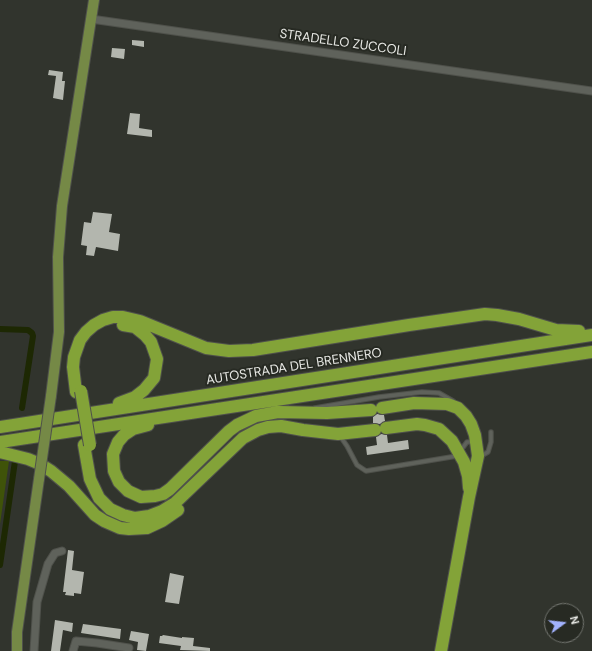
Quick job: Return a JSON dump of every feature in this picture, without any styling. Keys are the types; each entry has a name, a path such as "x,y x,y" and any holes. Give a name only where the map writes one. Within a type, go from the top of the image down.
{"highway":[{"path":"469,497 468,476 460,454 452,441 445,434 432,426 417,424 338,434 281,426 268,427 250,433 243,438 175,503 162,511 149,516 135,518 123,515 110,509 99,498 90,479 87,445 79,391 73,367 76,348 86,332 94,325 103,320 123,317 140,321 206,348 229,351 253,350 480,315 497,315 518,319 556,330 565,331 592,329"},
{"path":"61,417 125,401 144,390 154,378 156,370 157,360 151,342 135,327 118,324 104,327 91,336 83,349 80,363 79,391"},
{"name":"AUTOSTRADA DEL BRENNERO","path":"0,427 592,335"},
{"path":"0,442 592,352"},
{"path":"288,398 166,423 146,425 133,429 124,435 118,442 113,454 112,465 116,478 122,486 136,495 149,497 162,494 170,489 228,431 256,416 267,413 327,413 414,404 447,404 458,408 471,424 477,443 478,456 441,651"},
{"path":"87,445 96,478 107,498 124,509 136,511 148,510 166,502 231,439 245,429 263,422 299,412"},
{"path":"0,452 22,457 40,464 51,471 69,486 95,515 104,521 120,528 137,529 147,528 158,523 177,510 244,446 255,439 284,431 303,430"},
{"path":"446,651 449,612"}],"main road":[{"path":"17,651 17,632 59,332 58,257 62,206 94,0"}],"street":[{"name":"STRADELLO ZUCCOLI","path":"91,19 592,91"},
{"path":"34,651 38,602 48,564 55,553 62,551"},
{"path":"73,651 76,642 97,643 129,648"}],"lane":[{"path":"299,412 319,407 379,397 431,392 439,393 448,397 457,404 466,416"},
{"path":"478,456 483,456 488,452 491,442 491,432"},
{"path":"338,434 357,464 362,470 366,471 431,461 460,454 466,442 470,441 477,443"}],"green space":[{"path":"0,461 9,461 0,524"}],"building":[{"path":"132,40 144,41 144,47 132,45"},
{"path":"112,48 125,49 124,59 111,57"},
{"path":"49,70 63,72 62,81 65,81 63,100 53,98 56,76 48,75"},
{"path":"130,113 140,114 139,128 152,130 152,137 127,134"},
{"path":"93,212 112,214 109,232 120,234 118,251 96,247 94,256 86,255 87,246 81,245 84,222 91,223"},
{"path":"377,414 384,415 385,421 380,424 373,423 373,417"},
{"path":"381,434 387,435 388,443 408,440 409,449 367,455 366,447 377,445 376,437"},
{"path":"68,550 74,551 72,570 84,572 81,594 74,593 74,596 65,595 66,592 63,592"},
{"path":"170,573 184,576 179,604 165,602"},
{"path":"55,620 73,623 72,632 63,630 60,651 51,651"},
{"path":"83,624 121,629 120,639 81,633"},
{"path":"131,631 149,634 146,651 137,650 138,642 129,640"},
{"path":"160,636 194,638 193,646 210,648 210,651 180,650 181,646 159,643"}],"waterway":[{"path":"0,329 28,330 33,336 22,408"},
{"path":"0,565 15,461"}]}
